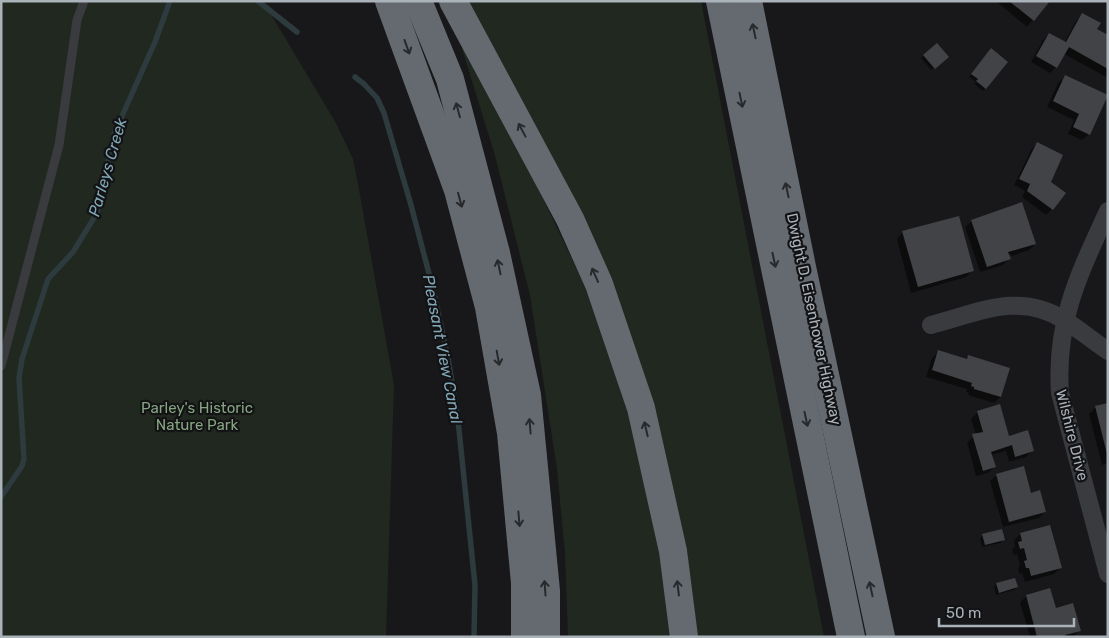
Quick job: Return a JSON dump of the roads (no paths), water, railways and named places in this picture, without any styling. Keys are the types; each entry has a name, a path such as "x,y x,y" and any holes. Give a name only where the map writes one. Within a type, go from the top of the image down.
{"highway":[{"path":"390,1 458,190 489,307 511,433 524,583 525,637"},
{"path":"418,1 450,79 496,252 527,395 546,591 546,637"},
{"path":"453,1 570,219 600,284 641,408 673,551 684,637"},
{"name":"Dwight D. Eisenhower Highway","path":"720,1 851,637"},
{"name":"Dwight D. Eisenhower Highway","path":"748,1 804,277 881,637"}],"street":[{"name":"Wilshire Drive","path":"1108,211 1076,282 1064,320 1059,362 1060,393 1108,574"},
{"path":"931,325 1012,305 1036,307 1064,320 1108,352"}],"lane":[{"path":"1,366 59,145 77,20 84,1"}],"waterway":[{"name":"Parleys Creek","path":"1,497 22,466 24,459 19,378 22,359 48,279 73,252 97,213 114,134 155,42 170,1"},
{"name":"Pleasant View Canal","path":"258,1 297,32"},
{"name":"Pleasant View Canal","path":"355,77 377,98 384,113 432,285 448,358 458,420 475,585 474,637"}],"park label":[{"name":"Parley's Historic Nature Park","path":"197,416"}]}
